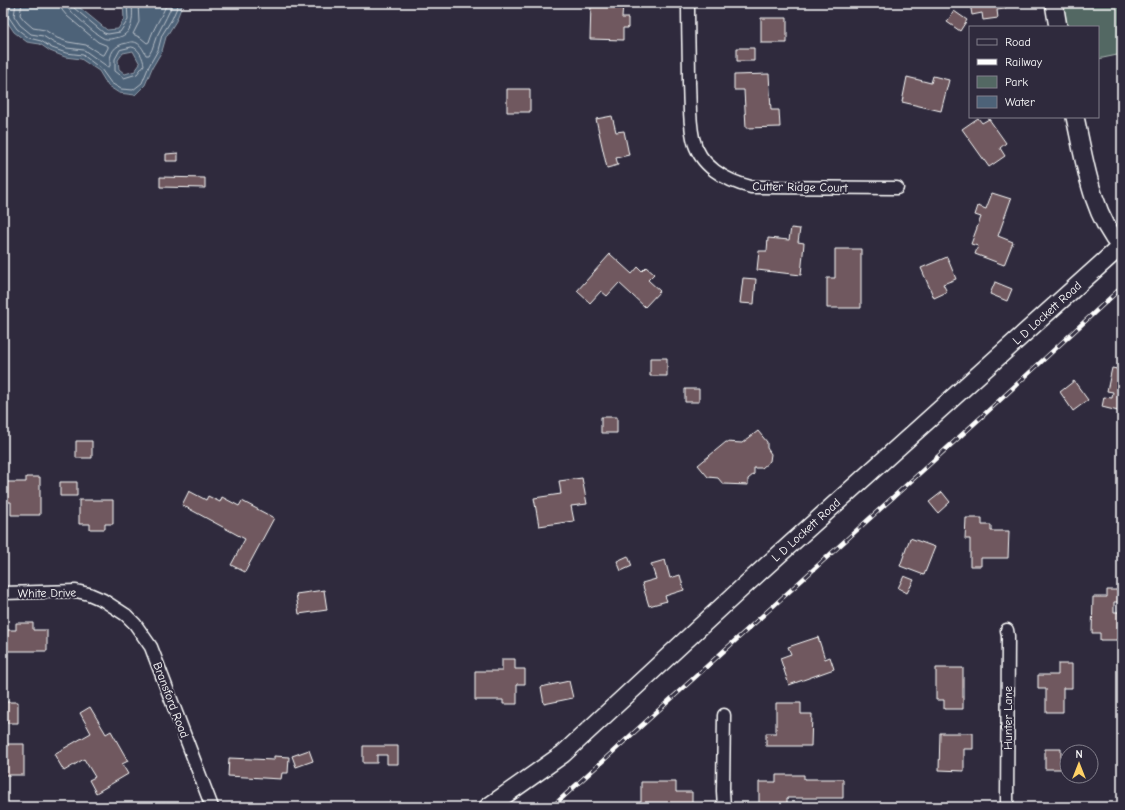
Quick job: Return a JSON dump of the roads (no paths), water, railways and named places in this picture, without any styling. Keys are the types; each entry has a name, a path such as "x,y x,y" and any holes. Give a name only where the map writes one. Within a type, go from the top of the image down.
{"main road":[{"path":"1054,3 1058,26"},
{"path":"1075,118 1097,207 1109,231 1121,248"},
{"name":"L D Lockett Road","path":"488,807 563,754 743,587 1121,248"}],"street":[{"name":"Cutter Ridge Court","path":"688,3 691,120 693,139 698,151 707,164 723,177 736,184 751,187 897,188"},
{"name":"White Drive","path":"3,593 76,591 89,594 112,606"},
{"name":"Bransford Road","path":"112,606 126,615 135,624 151,647 212,807"},
{"name":"Hunter Lane","path":"1007,630 1007,807"},
{"path":"724,715 724,807"}],"water":[{"path":"7,3 74,3 107,30 118,29 124,19 123,3 183,3 176,21 166,37 162,51 152,68 145,85 135,95 119,93 108,86 99,71 81,59 65,57 50,51 40,44 27,42 14,32 4,17","holes":["133,51 140,64 135,71 125,74 119,69 118,60 123,53"]}],"railway":[{"path":"552,807 988,411 1122,287"}]}
